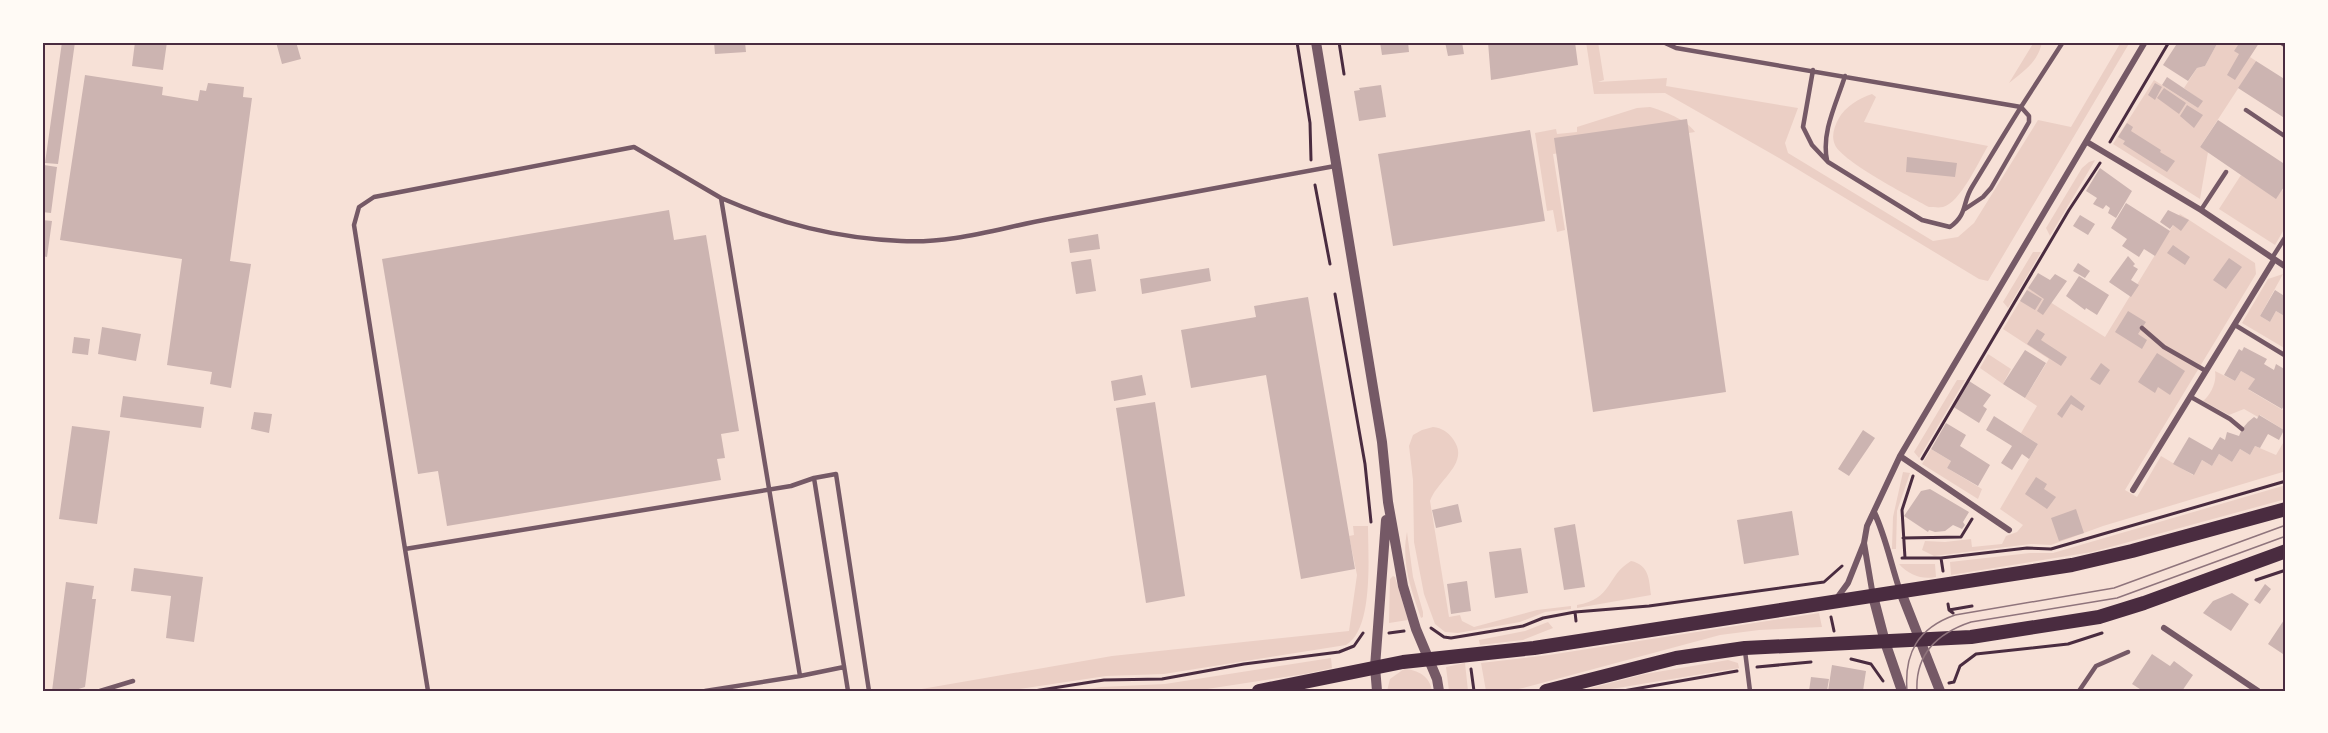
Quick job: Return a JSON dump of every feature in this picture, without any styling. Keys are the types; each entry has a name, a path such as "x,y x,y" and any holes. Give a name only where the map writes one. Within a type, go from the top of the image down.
{"main road":[{"path":"1259,691 1428,658 1534,648 2072,565 2286,509"},
{"path":"1546,691 1676,658 1745,648 1971,637 2098,616 2144,603 2286,551"}],"street":[{"path":"1316,42 1382,442 1388,502 1403,586 1416,629 1437,679 1439,691"},
{"path":"1833,603 1848,583 1864,543 1867,526 1900,456 2145,42"},
{"path":"2087,142 2201,210 2286,267"},
{"path":"2133,490 2273,259"},
{"path":"1900,456 2009,530"},
{"path":"1377,691 1375,667 1388,502"},
{"path":"1874,512 1884,531 1901,592 1940,691"},
{"path":"1864,543 1885,642 1902,691"},
{"path":"2164,628 2258,691"}],"lane":[{"path":"1663,42 1676,48 2020,107 2029,116 2030,122 1991,188 1983,197 1965,209"},
{"path":"1813,70 1803,127 1805,135 1828,162 1922,220 1950,227 1959,221 1970,190 2020,107 2063,42"},
{"path":"2280,42 2286,46"},
{"path":"1828,162 1824,147 1845,76"},
{"path":"2246,110 2286,137"},
{"path":"428,691 354,225 359,207 374,197 634,147 721,198 762,216 833,235 903,241 969,236 1035,221 1337,166"},
{"path":"2201,210 2226,172"},
{"path":"721,198 800,676"},
{"path":"2273,259 2286,236"},
{"path":"2235,325 2286,356"},
{"path":"2142,328 2164,347 2206,371"},
{"path":"2191,397 2230,419 2242,429"},
{"path":"405,549 791,486 814,477 836,474 869,691"},
{"path":"814,477 848,691"},
{"path":"1745,648 1750,691"},
{"path":"2079,691 2096,666 2128,652"},
{"path":"705,691 844,667"},
{"path":"100,691 133,681"}],"path":[{"path":"1297,42 1310,123 1311,160"},
{"path":"1339,42 1344,74"},
{"path":"2104,153 2169,42"},
{"path":"1905,558 1902,510 1910,480 2099,162 2109,168"},
{"path":"1316,185 1330,264"},
{"path":"1335,294 1365,464 1371,523"},
{"path":"1896,558 1941,558 2027,548 2051,549 2286,481"},
{"path":"1903,538 1961,537 1974,516"},
{"path":"1941,558 1944,576"},
{"path":"1424,628 1451,638 1523,626 1543,618 1575,612 1649,606 1824,582 1842,566 1849,564"},
{"path":"1948,604 1949,610 1953,613"},
{"path":"1949,610 1972,606"},
{"path":"1575,612 1576,621"},
{"path":"1034,691 1104,681 1162,679 1244,664 1339,651 1354,646 1364,628"},
{"path":"1388,633 1410,630"},
{"path":"1848,659 1871,664 1878,672 1887,691"},
{"path":"1757,667 1820,661"},
{"path":"1470,664 1474,691"},
{"path":"1623,691 1740,670"}],"shaded area":[{"path":"1586,42 1598,42 1604,80 1598,82 1667,78 1666,86 1798,108 1785,143 1788,153 1933,241 1958,237 1974,223 2038,120 2071,127 2121,42 2130,42 1988,281 1979,279 1779,158 1665,93 1594,94"},
{"path":"2034,42 2042,42 2037,55 2030,66 2009,83"},
{"path":"2218,42 2259,43 2250,57 2256,61 2200,147 2208,152 2200,199 2113,144 2154,80 2198,108 2202,101 2184,88 2197,68 2205,66"},
{"path":"1872,94 1876,97 1864,122 1988,146 1962,190 1949,204 1929,207 1863,169 1835,145 1834,132 1842,114 1853,103"},
{"path":"1650,107 1681,120 1695,132 1553,154 1565,230 1557,232 1553,210 1547,211 1535,133 1556,129 1557,134 1577,132 1577,127 1637,108"},
{"path":"2095,160 2050,236 2046,228 2082,168"},
{"path":"2241,175 2276,198 2282,190 2286,194 2286,226 2275,245 2219,209"},
{"path":"2180,214 2255,263 2256,274 2125,490 2137,497 2161,456 2193,475 2202,460 2212,466 2219,454 2232,462 2240,449 2250,455 2255,446 2276,455 2286,438 2286,471 2103,526 2051,545 2031,544 1934,556 1922,550 1925,541 1945,542 1971,539 1972,547 2002,544 2006,536 2017,532 2023,525 2000,509 2038,444 2021,433 2037,406 2025,398 2049,359 2003,329 2028,288 2105,337"},
{"path":"2033,252 2041,252 2008,308 2003,302"},
{"path":"2283,274 2260,316 2270,322 2276,311 2286,317 2284,329 2286,349 2242,323 2268,279"},
{"path":"1988,354 2011,369 2003,384 1980,368"},
{"path":"2215,371 2235,381 2241,371 2255,379 2249,390 2286,412 2286,435 2283,433 2284,430 2260,415 2258,417 2244,409 2229,415 2203,401 2213,388"},
{"path":"1957,380 1965,380 1919,458 1914,452"},
{"path":"1433,427 1447,432 1453,439 1458,456 1451,471 1430,501 1449,617 1460,615 1462,621 1474,627 1537,610 1571,606 1571,609 1545,612 1520,622 1458,633 1445,632 1435,624 1424,594 1414,542 1413,480 1409,446 1413,435"},
{"path":"1931,449 1951,461 1947,468 1982,489 1978,499 1922,464"},
{"path":"1903,472 1910,473 1897,511 1896,549 1892,549 1893,517"},
{"path":"2286,485 2286,499 2092,552 1951,575 1950,562 2030,553 2053,553"},
{"path":"1353,526 1368,526 1368,590 1361,624 1355,636 1346,645 1164,674 1106,676 1006,691 910,691 1112,656 1349,631 1357,575 1349,536 1354,535"},
{"path":"1407,532 1413,577 1423,612 1421,618 1406,565"},
{"path":"1631,561 1645,569 1649,578 1651,595 1577,608 1577,605 1597,598 1617,573"},
{"path":"1899,564 1935,564 1936,577 1916,576"},
{"path":"1393,576 1408,620 1389,623 1390,579"},
{"path":"1819,613 1822,627 1759,630 1720,635 1523,688 1509,691 1486,691 1481,663 1549,655"},
{"path":"1548,622 1553,628 1523,640 1480,645 1479,640 1525,631"},
{"path":"1331,658 1332,668 1194,691 1073,691 1101,687 1165,684"},
{"path":"1728,660 1738,663 1739,668 1599,691 1579,691 1645,674"},
{"path":"1465,663 1468,691 1449,691 1446,667"},
{"path":"1404,669 1414,671 1426,678 1432,691 1387,691 1390,679"}],"building":[{"path":"62,42 75,42 58,164 45,163"},
{"path":"135,42 167,42 163,70 132,66"},
{"path":"276,42 296,42 301,59 282,64"},
{"path":"714,42 745,42 746,52 715,54"},
{"path":"1380,42 1408,42 1409,52 1382,55"},
{"path":"1445,42 1462,42 1464,54 1448,56"},
{"path":"1488,42 1575,42 1578,65 1491,80"},
{"path":"2178,42 2218,42 2205,66 2197,68 2188,81 2163,65"},
{"path":"2240,42 2259,43 2235,80 2227,75 2239,54 2234,51"},
{"path":"2256,61 2286,80 2286,119 2238,88"},
{"path":"85,75 163,87 162,95 198,101 200,90 206,91 208,83 244,87 243,97 252,98 230,261 251,264 231,388 210,384 212,372 167,365 182,259 60,240"},
{"path":"2167,77 2203,101 2198,108 2162,85"},
{"path":"2155,83 2162,87 2155,100 2148,95"},
{"path":"1381,85 1386,117 1359,121 1354,91 1360,90 1359,88"},
{"path":"2164,88 2186,103 2179,114 2157,98"},
{"path":"2187,105 2203,115 2194,128 2180,116"},
{"path":"1687,119 1726,392 1593,412 1554,138"},
{"path":"2218,120 2286,165 2286,184 2276,199 2200,147"},
{"path":"2127,123 2133,127 2131,131 2175,161 2167,172 2123,144 2125,141 2118,137"},
{"path":"1530,130 1545,221 1393,246 1378,154"},
{"path":"1907,157 1957,163 1955,177 1906,172"},
{"path":"44,165 57,167 51,213 42,212"},
{"path":"2100,168 2132,191 2116,218 2108,213 2110,208 2106,205 2103,209 2093,204 2097,198 2086,191"},
{"path":"2126,203 2170,231 2155,256 2144,249 2139,257 2122,246 2127,239 2111,228"},
{"path":"669,210 674,240 706,235 739,431 721,434 725,458 717,459 721,480 447,526 438,471 418,474 382,259"},
{"path":"2168,210 2189,220 2181,231 2173,225 2170,229 2160,222"},
{"path":"2080,215 2095,224 2088,235 2073,226"},
{"path":"42,220 52,221 47,257 42,256"},
{"path":"1098,234 1100,249 1070,253 1068,239"},
{"path":"2173,245 2190,257 2185,265 2167,253"},
{"path":"2128,256 2135,264 2133,266 2138,269 2131,280 2139,285 2131,297 2109,282"},
{"path":"2229,258 2242,267 2226,289 2213,280"},
{"path":"1091,259 1096,291 1076,294 1071,262"},
{"path":"2078,263 2090,271 2085,278 2073,271"},
{"path":"1209,268 1211,281 1142,294 1140,279"},
{"path":"2038,273 2050,280 2055,274 2067,281 2043,315 2037,311 2044,299 2028,288"},
{"path":"2079,276 2109,295 2097,315 2086,308 2085,310 2066,296"},
{"path":"2027,290 2042,299 2035,310 2020,301"},
{"path":"2275,290 2286,297 2286,317 2276,311 2270,322 2260,316"},
{"path":"1308,297 1355,569 1301,579 1266,375 1191,388 1181,330 1256,317 1254,306"},
{"path":"2128,311 2146,322 2138,334 2147,340 2142,349 2115,332"},
{"path":"102,327 141,334 136,361 98,354"},
{"path":"2037,329 2045,334 2041,340 2067,357 2061,366 2027,344"},
{"path":"74,337 90,339 88,355 72,353"},
{"path":"2244,347 2267,359 2264,364 2274,370 2276,364 2286,370 2286,402 2282,409 2248,389 2255,379 2241,371 2235,381 2224,375 2239,349 2242,351"},
{"path":"2025,350 2046,363 2025,398 2003,384"},
{"path":"2157,353 2185,371 2170,395 2158,387 2155,393 2138,382"},
{"path":"2101,363 2110,370 2100,385 2090,379"},
{"path":"1142,375 1146,395 1114,401 1111,381"},
{"path":"1969,381 1991,395 1983,406 1987,409 1979,423 1952,406"},
{"path":"2071,395 2085,406 2082,411 2071,404 2062,418 2057,414"},
{"path":"123,396 204,407 201,428 120,417"},
{"path":"1155,402 1185,596 1146,603 1116,408"},
{"path":"254,412 272,414 269,433 251,429"},
{"path":"2259,415 2284,430 2279,440 2268,434 2260,448 2255,446 2250,455 2240,449 2232,462 2219,454 2212,466 2202,460 2194,475 2173,464 2189,437 2212,450 2220,437 2225,440 2227,432 2239,436 2248,422 2254,417 2257,419"},
{"path":"1994,416 2038,444 2029,459 2022,454 2012,470 2001,463 2012,446 1986,430"},
{"path":"1946,423 1966,435 1960,446 1990,465 1978,486 1947,468 1951,461 1931,449"},
{"path":"72,426 110,431 97,524 59,519"},
{"path":"1863,430 1875,438 1849,476 1838,469"},
{"path":"2036,477 2047,484 2044,489 2056,497 2047,509 2025,494"},
{"path":"1930,489 1969,512 1962,529 1953,525 1945,531 1929,530 1928,532 1904,516 1921,491"},
{"path":"1458,504 1462,522 1436,528 1432,510"},
{"path":"2076,509 2084,533 2059,541 2051,518"},
{"path":"1792,511 1799,555 1744,564 1737,520"},
{"path":"1575,524 1585,587 1564,590 1554,528"},
{"path":"1521,548 1528,593 1495,598 1489,552"},
{"path":"134,568 203,577 194,642 166,638 171,596 131,591"},
{"path":"1467,581 1471,611 1451,614 1447,584"},
{"path":"66,582 94,586 92,599 96,599 85,687 72,691 52,691"},
{"path":"2265,584 2271,589 2260,604 2254,600"},
{"path":"2232,593 2249,604 2231,631 2203,613 2213,601"},
{"path":"2286,617 2286,656 2268,644"},
{"path":"2152,654 2170,666 2174,661 2193,675 2182,691 2143,691 2132,684"},
{"path":"1832,665 1866,671 1863,691 1828,691"},
{"path":"1811,677 1829,679 1827,691 1809,691"}],"tram line":[{"path":"1907,691 1908,665 1911,654 1923,635 1942,620 1955,615 2114,588 2286,525"},
{"path":"1917,691 1917,678 1925,655 1939,639 1959,627 1971,622 2117,598 2286,536"}]}
